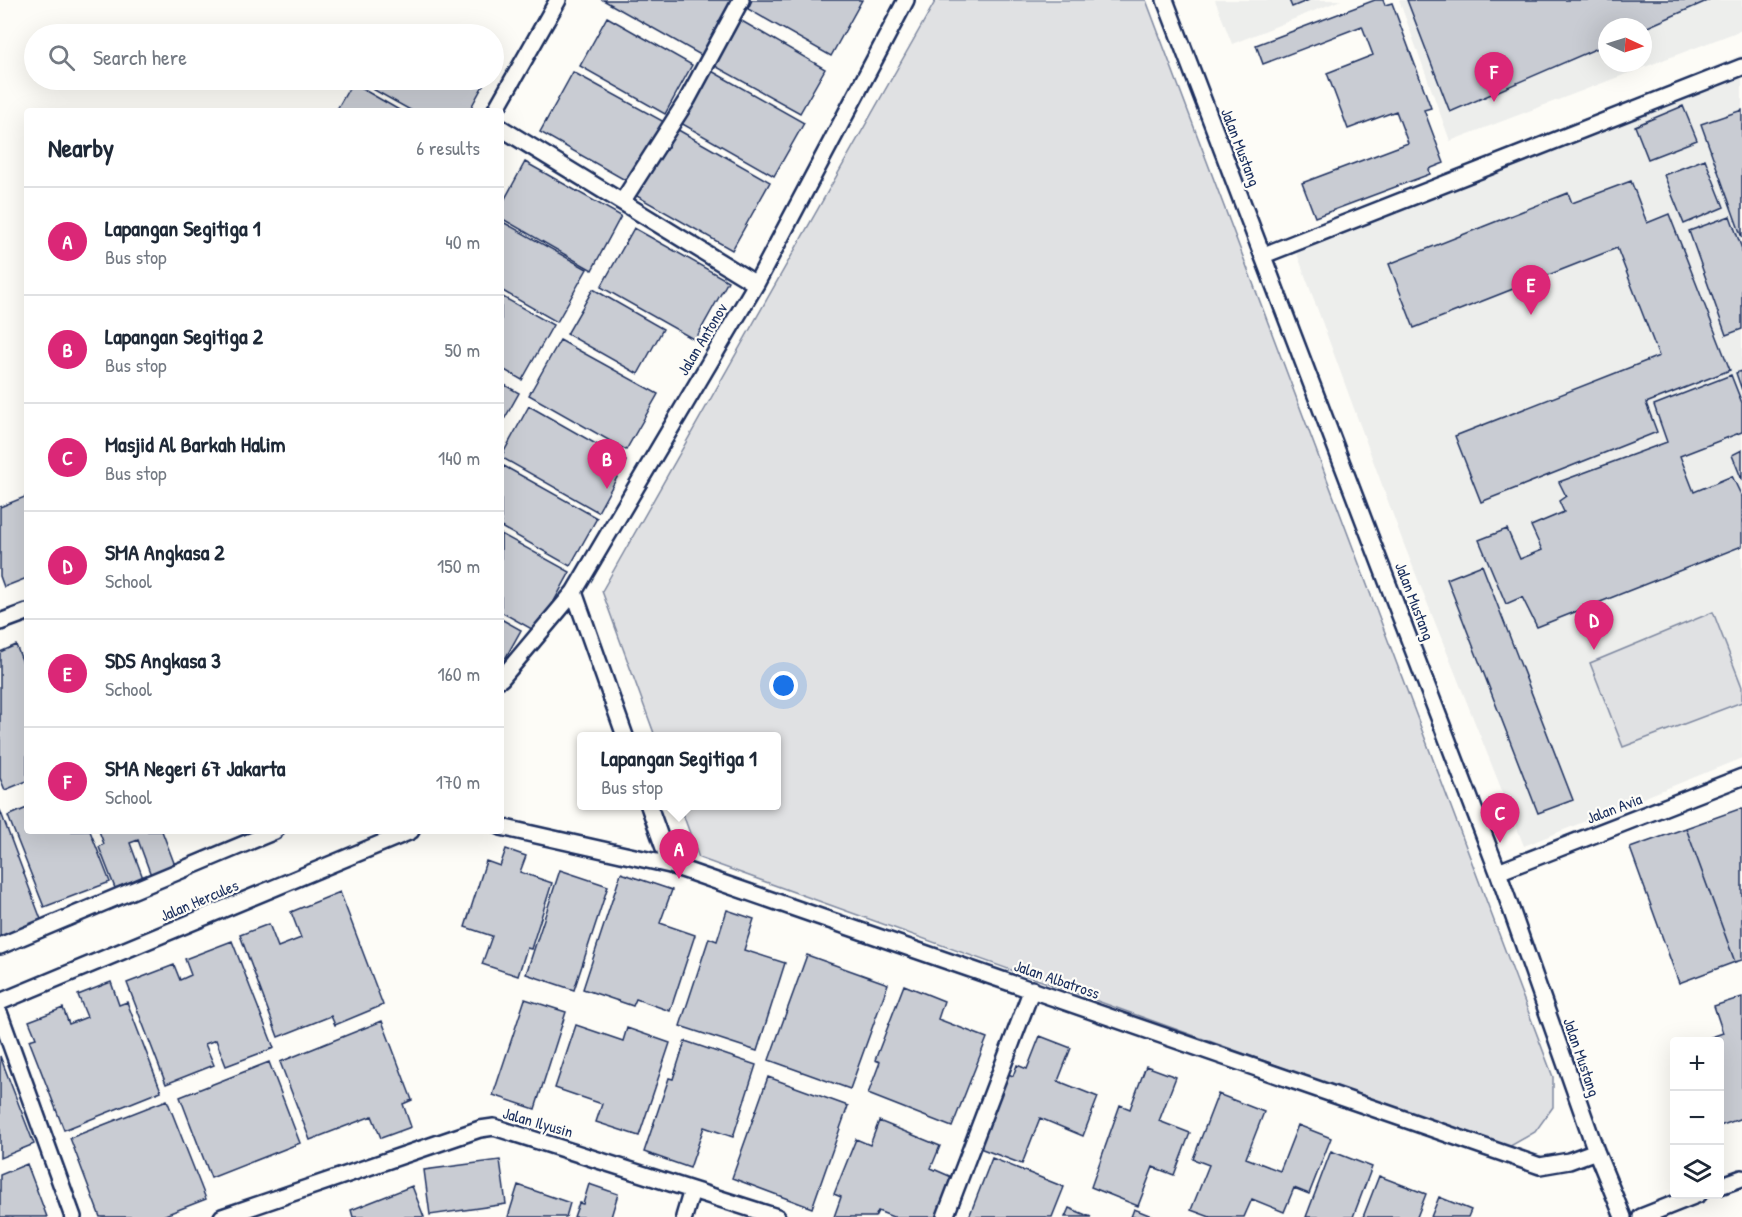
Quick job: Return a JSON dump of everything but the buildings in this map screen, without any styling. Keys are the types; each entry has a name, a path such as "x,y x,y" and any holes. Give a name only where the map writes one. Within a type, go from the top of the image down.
{"lane":[{"path":"497,108 558,0"},
{"path":"622,202 687,100 741,0"},
{"name":"Jalan Antonov","path":"504,675 574,592 756,284 906,0"},
{"name":"Jalan Mustang","path":"1165,0 1498,872 1596,1151 1623,1217"},
{"path":"1264,255 1742,67"},
{"path":"504,130 756,284"},
{"path":"574,592 624,732"},
{"path":"0,622 24,613"},
{"name":"Jalan Avia","path":"1498,872 1742,777"},
{"path":"650,810 670,865"},
{"name":"Jalan Albatross","path":"504,828 670,865 1540,1167 1569,1161 1596,1151"},
{"name":"Jalan Hercules","path":"0,946 268,834"},
{"name":"Jalan Hercules","path":"0,1002 404,834"},
{"path":"945,1217 1032,989"},
{"path":"0,1015 73,1217"},
{"name":"Jalan Ilyusin","path":"222,1217 480,1129 494,1127 777,1217"},
{"path":"1724,1184 1742,1178"},
{"path":"684,1217 692,1190"},
{"path":"1641,1217 1686,1199"}],"shaded area":[{"path":"936,0 1146,0 1553,1077 1553,1107 1535,1132 1507,1148 699,858 681,810 781,810 781,732 654,732 602,591"},
{"path":"1215,0 1341,0 1232,44"},
{"path":"1399,0 1742,0 1742,30 1652,64 1652,18 1598,18 1598,72 1632,72 1450,141"},
{"path":"1742,55 1742,758 1524,846 1403,542 1292,240"},
{"path":"1713,612 1742,687 1742,702 1623,747 1590,663"}],"place":[{"name":"SMA Negeri 67 Jakarta","path":"1494,102"},
{"name":"SDS Angkasa 3","path":"1531,315"},
{"name":"Lapangan Segitiga 2","path":"607,489"},
{"name":"SMA Angkasa 2","path":"1594,650"},
{"name":"Masjid Al Barkah Halim","path":"1500,843"},
{"name":"Lapangan Segitiga 1","path":"679,879"}]}
